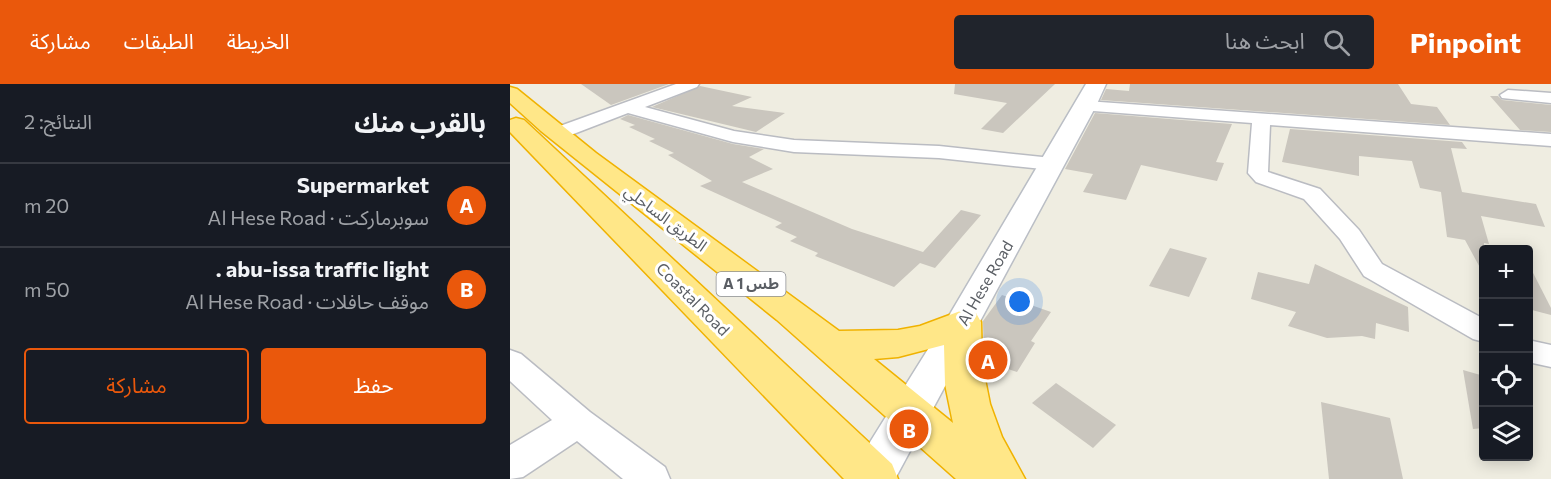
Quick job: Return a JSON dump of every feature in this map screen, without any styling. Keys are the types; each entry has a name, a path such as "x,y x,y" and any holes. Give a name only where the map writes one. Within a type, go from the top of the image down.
{"highway":[{"name":"الطريق الساحلي","path":"510,93 556,134 829,343 908,413 989,479"},
{"name":"Coastal Road","path":"510,120 872,478"},
{"path":"829,343 855,348 913,343 940,334 963,322 962,373 968,402 978,433 1002,479"}],"street":[{"path":"556,134 691,84"},
{"path":"1091,95 1261,120 1551,140"},
{"name":"Al Hese Road","path":"872,478 1091,95"},
{"path":"1508,95 1551,98"},
{"path":"629,108 723,134 794,146 939,152 1052,164"},
{"path":"1261,120 1258,173 1263,178 1312,194 1350,235 1364,260 1382,277 1479,329"},
{"path":"1533,352 1551,356"},
{"path":"510,362 578,422 651,479"},
{"path":"510,465 578,422"}],"building":[{"path":"581,84 669,84 611,105"},
{"path":"955,84 1055,84 1003,133 981,129 1007,103 954,94"},
{"path":"1130,84 1398,84 1411,104 1437,107 1450,125 1101,100 1106,89 1129,91"},
{"path":"700,86 752,97 732,106 785,113 756,132 652,107"},
{"path":"1490,96 1498,96 1502,100 1551,105 1551,132 1520,130"},
{"path":"1095,113 1232,124 1216,162 1224,163 1217,181 1141,165 1126,200 1083,192 1093,174 1065,169"},
{"path":"628,115 733,144 764,149 749,157 773,169 742,182 852,229 923,252 961,210 981,215 935,268 920,263 894,287 815,256 818,253 790,241 797,237 775,227 782,223 700,186 712,181 668,155 674,153 649,141 655,139 629,127 635,125 620,119"},
{"path":"1290,129 1462,142 1467,149 1451,148 1462,192 1536,204 1545,227 1481,216 1489,244 1479,245 1479,266 1465,240 1447,237 1441,192 1420,188 1412,161 1359,156 1359,176 1282,162"},
{"path":"1170,248 1207,258 1189,297 1149,286"},
{"path":"1315,264 1408,307 1409,332 1376,323 1375,339 1362,336 1327,338 1288,326 1296,312 1251,299 1258,272 1309,284"},
{"path":"1533,273 1551,308 1551,315 1533,310"},
{"path":"1002,295 1051,312 1031,341 1035,343 1017,372 984,361 983,321"},
{"path":"1463,370 1479,375 1479,428 1473,429"},
{"path":"1056,383 1116,425 1093,448 1032,403"},
{"path":"1321,402 1390,418 1403,479 1329,479"}],"place":[{"name":"Supermarket","path":"988,360"},
{"name":"abu-issa traffic light .","path":"909,429"}]}
